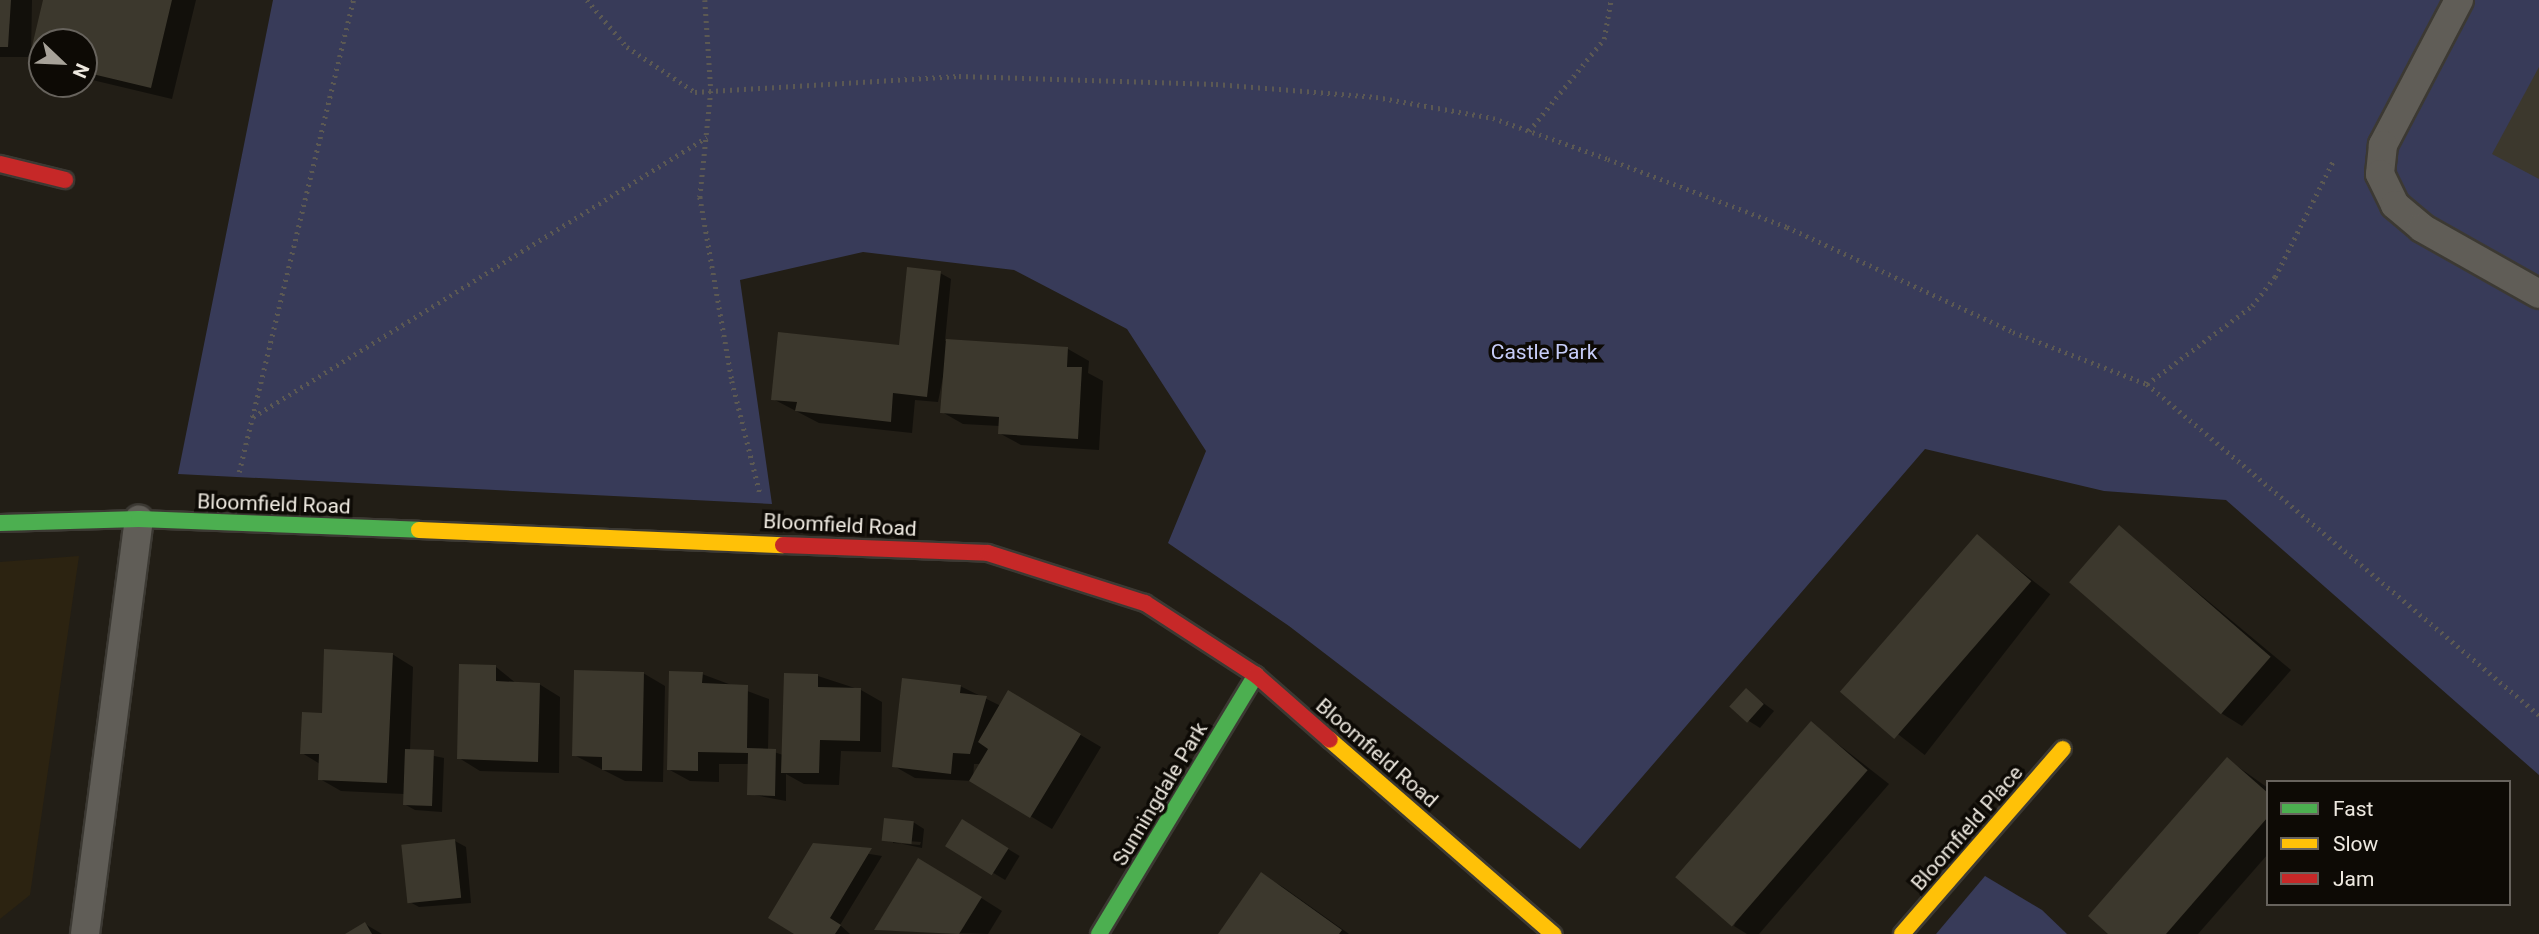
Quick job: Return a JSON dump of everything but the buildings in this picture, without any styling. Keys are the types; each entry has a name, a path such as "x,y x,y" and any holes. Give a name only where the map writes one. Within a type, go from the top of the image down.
{"street":[{"path":"0,164 65,180"},
{"name":"Bloomfield Road","path":"0,523 139,519 988,553 1145,603 1256,675 1553,934"},
{"name":"Sunningdale Park","path":"1099,934 1256,675"},
{"name":"Bloomfield Place","path":"1902,934 2063,749"}],"lane":[{"path":"2459,0 2383,145 2380,174 2395,205 2422,228 2539,294"},
{"path":"85,934 139,519"}],"path":[{"path":"226,524 353,0"},
{"path":"587,0 627,47 695,93 959,76 1216,84 1376,97 1529,131 1787,227 2013,332 2147,384 2539,715"},
{"path":"705,0 711,91 700,197 732,381 778,543"},
{"path":"1529,131 1604,39 1611,0"},
{"path":"252,418 706,137"},
{"path":"2147,384 2252,306 2275,277 2342,144"}],"shaded area":[{"path":"79,556 30,895 0,919 0,562"}],"green space":[{"name":"Castle Park","path":"273,0 2539,0 2539,775 2226,500 2104,491 1925,449 1580,849 1289,626 1168,543 1206,451 1127,329 1014,270 863,252 740,280 772,504 178,474"},
{"path":"1985,876 2042,910 2067,934 1936,934"}],"traffic: fast":[{"path":"0,523 139,519 419,530"},
{"path":"1099,934 1256,675"}],"traffic: slow":[{"path":"419,530 783,545"},
{"path":"1330,740 1553,934"},
{"path":"1902,934 2063,749"}],"traffic: jam":[{"path":"0,164 65,180"},
{"path":"783,545 988,553 1145,603 1256,675 1330,740"}]}
